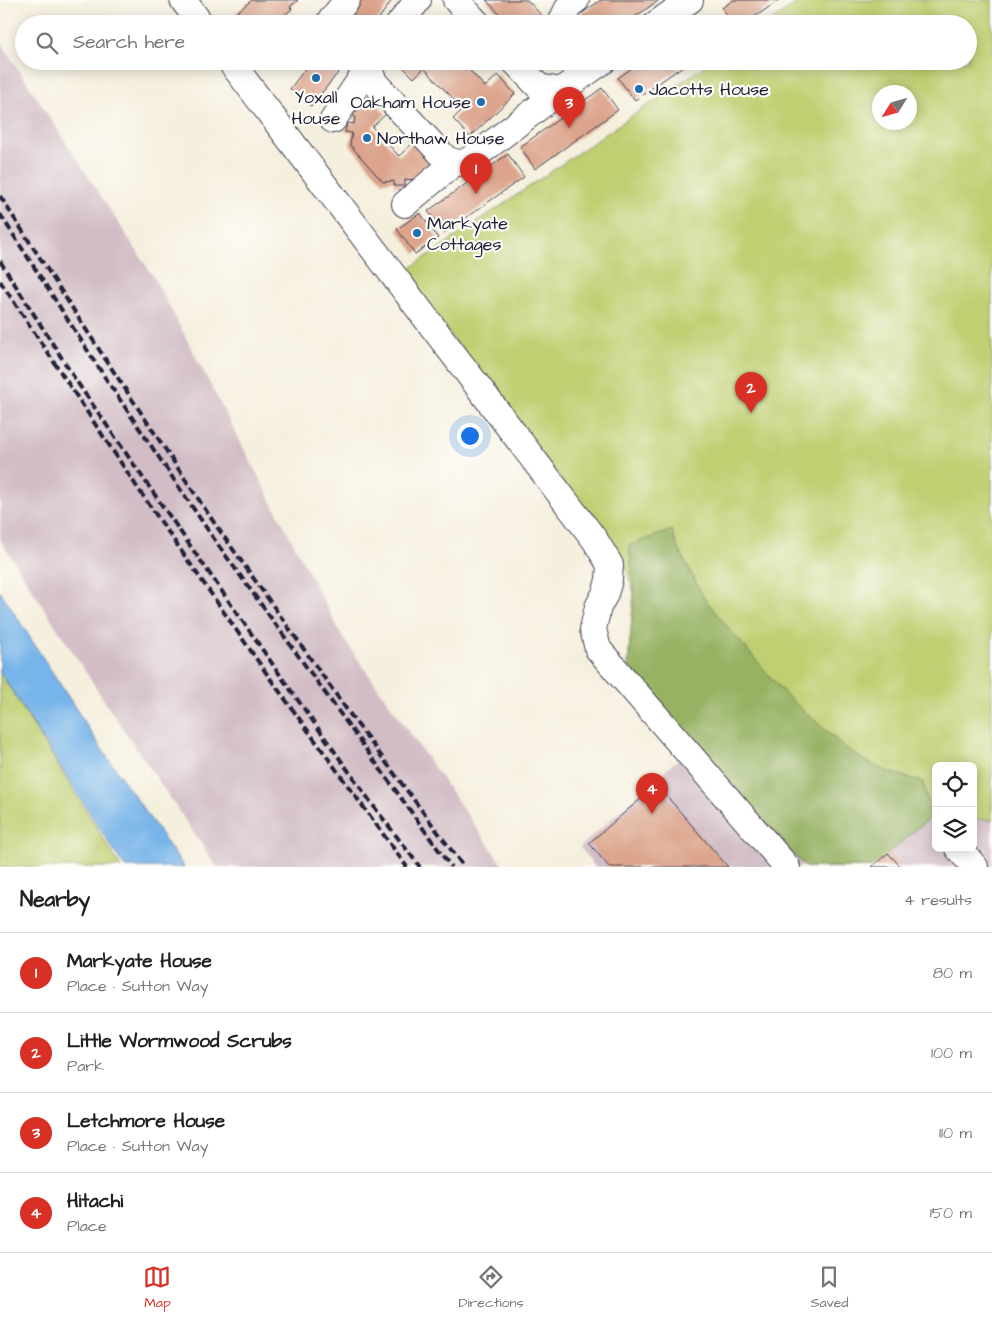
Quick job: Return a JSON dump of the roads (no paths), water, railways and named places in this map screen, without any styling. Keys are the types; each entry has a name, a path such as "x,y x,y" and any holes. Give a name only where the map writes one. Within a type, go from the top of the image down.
{"street":[{"path":"183,0 195,15"},
{"path":"336,15 348,0"},
{"path":"406,15 418,0"},
{"path":"456,0 470,15"},
{"path":"564,15 569,6 576,0"},
{"path":"669,15 690,0"},
{"path":"237,70 595,540 610,565 607,587 598,607 593,629 598,650 787,867"},
{"path":"333,120 369,70"},
{"path":"372,70 375,83 446,160 464,164 586,70"},
{"path":"523,70 539,87 560,91"},
{"path":"405,204 454,163"},
{"path":"962,852 975,867"}],"water":[{"path":"0,591 103,751 184,867 125,867 116,854 0,672"}],"railway":[{"path":"0,196 215,524 352,717 464,867"},
{"path":"0,214 104,376 216,542 451,867"},
{"path":"0,261 77,382 150,488 285,682 375,808 420,867"},
{"path":"0,281 141,493 269,677 407,867"}],"place":[{"name":"Yoxall House","path":"316,78"},
{"name":"Jacotts House","path":"639,89"},
{"name":"Oakham House","path":"481,102"},
{"name":"Letchmore House","path":"569,128"},
{"name":"Northaw House","path":"367,138"},
{"name":"Markyate House","path":"476,194"},
{"name":"Markyate Cottages","path":"417,233"},
{"name":"Little Wormwood Scrubs","path":"751,413"},
{"name":"Hitachi","path":"652,814"}]}
